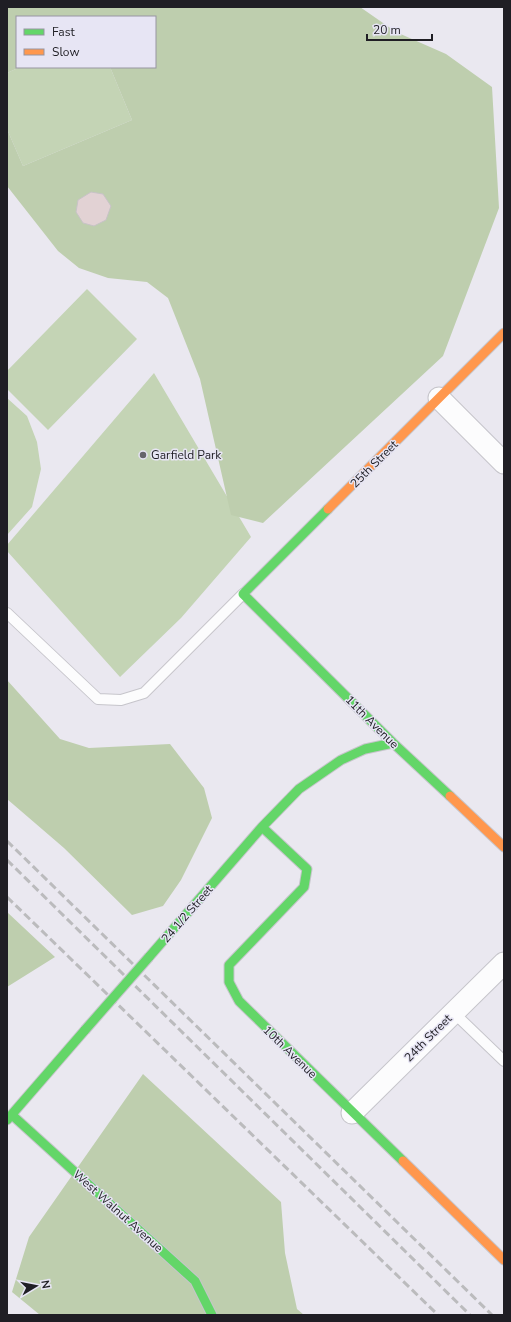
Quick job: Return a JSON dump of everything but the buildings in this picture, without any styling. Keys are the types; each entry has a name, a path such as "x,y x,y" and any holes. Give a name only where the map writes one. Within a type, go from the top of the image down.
{"street":[{"name":"25th Street","path":"243,594 504,333"},
{"path":"439,398 504,463"},
{"name":"11th Avenue","path":"243,594 393,743 504,847"},
{"name":"24 1/2 Street","path":"9,1117 262,827 299,789 340,760 365,749 393,743"},
{"name":"10th Avenue","path":"262,827 307,869 304,887 229,964 229,982 239,1001 504,1260"},
{"name":"24th Street","path":"352,1113 504,963"},
{"name":"West Walnut Avenue","path":"9,1117 195,1281 212,1315"}],"lane":[{"path":"7,613 98,699 121,700 144,693 243,594"},
{"path":"454,1013 504,1061"}],"green space":[{"path":"7,7 360,7 396,32 446,54 492,87 499,208 443,356 263,523 231,515 200,379 168,298 147,282 108,278 79,268 58,251 7,186 7,129 23,166 132,120 110,68 156,68 156,16 16,16 16,68 18,68 7,73"},
{"path":"18,68 110,68 132,120 23,166 7,129 7,73"},
{"path":"87,289 137,339 48,430 7,389 7,371"},
{"name":"Garfield Park","path":"154,373 251,537 181,618 120,677 7,551 7,545"},
{"path":"7,398 27,416 37,442 41,469 32,507 7,535"},
{"path":"7,680 60,739 89,748 170,744 204,788 212,818 181,880 163,906 132,915 64,848 7,799"},
{"path":"7,912 55,957 7,987"},
{"path":"143,1074 281,1202 285,1253 297,1309 304,1315 40,1315 12,1292 29,1237"}],"railway":[{"path":"7,841 492,1315"},
{"path":"7,860 470,1315"},
{"path":"7,897 438,1315"}],"traffic: fast":[{"path":"328,509 243,594 393,743 450,796"},
{"path":"149,957 262,827 299,789 341,760 365,749 393,743"},
{"path":"262,827 307,869 304,887 229,965 229,982 239,1001 403,1161"},
{"path":"85,1030 149,957"},
{"path":"7,1120 85,1030"},
{"path":"12,1115 195,1281 212,1315"}],"traffic: slow":[{"path":"328,509 504,333"},
{"path":"450,796 504,847"},
{"path":"403,1161 504,1260"}],"place":[{"name":"Garfield Park","path":"143,455"}]}
